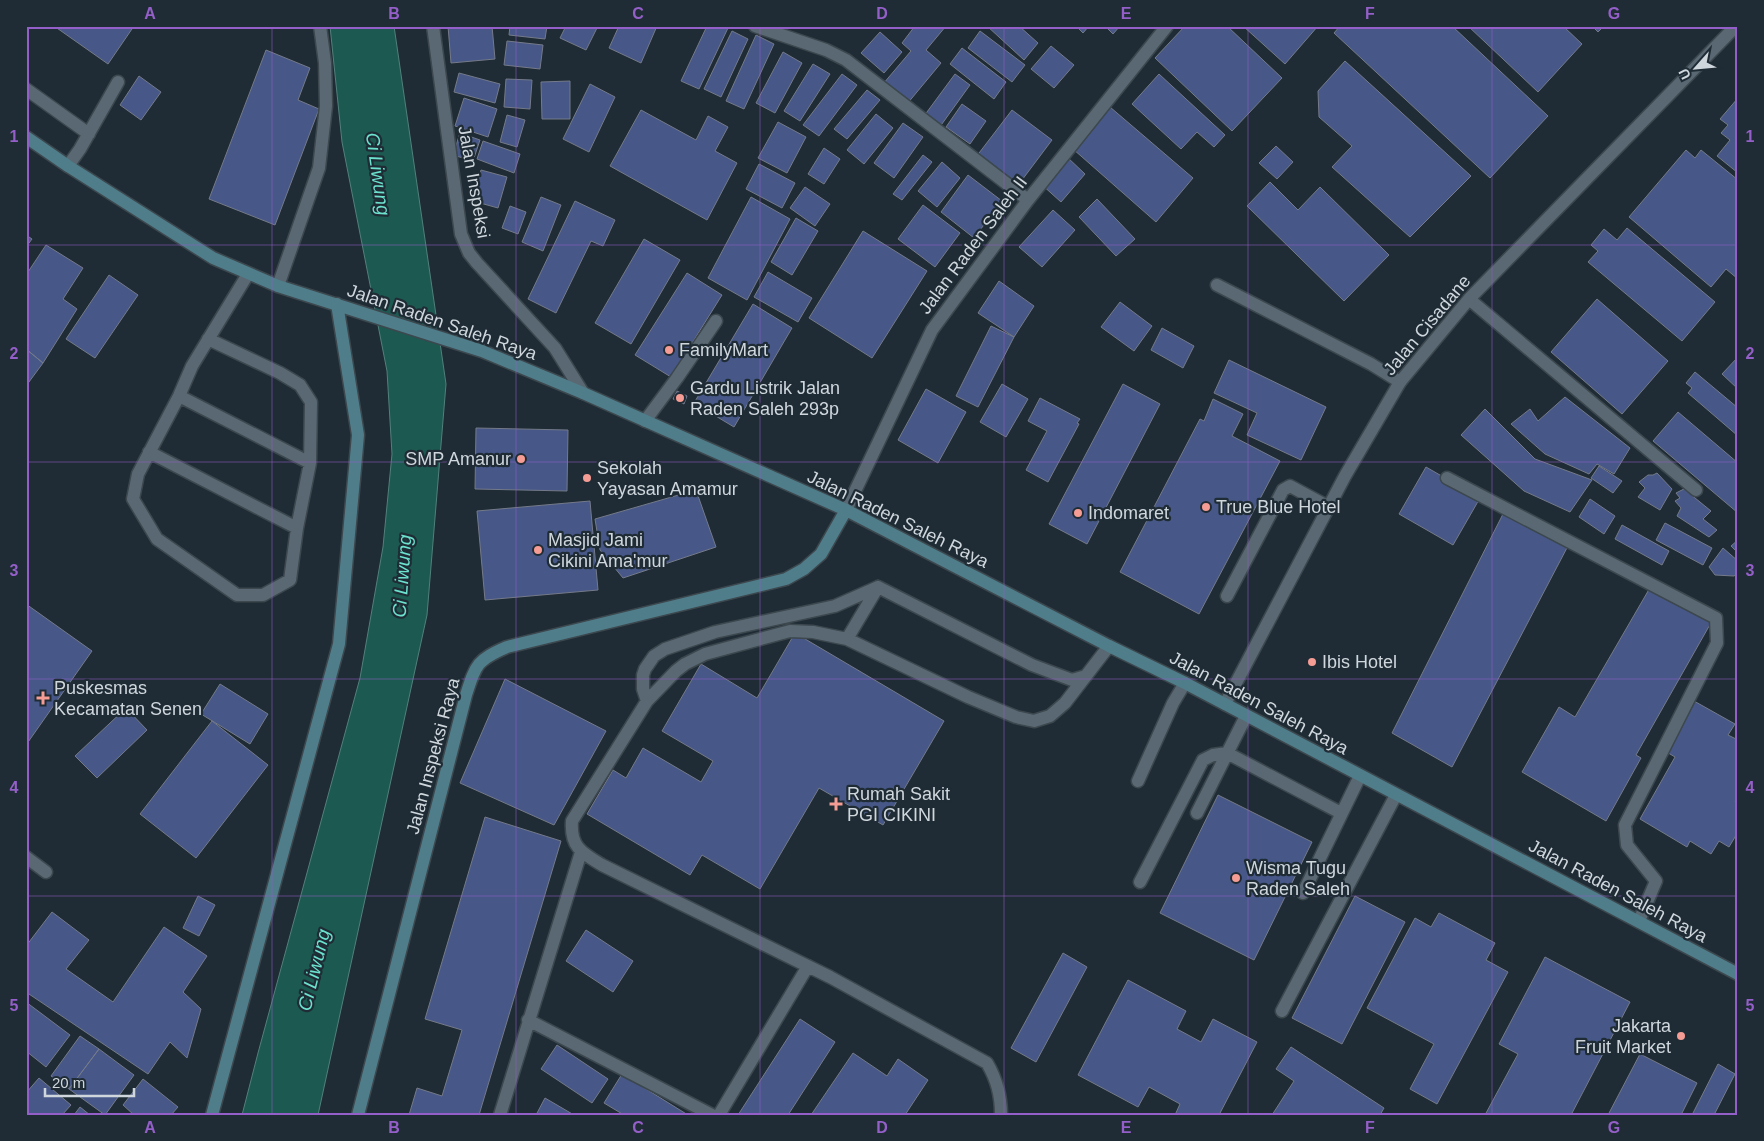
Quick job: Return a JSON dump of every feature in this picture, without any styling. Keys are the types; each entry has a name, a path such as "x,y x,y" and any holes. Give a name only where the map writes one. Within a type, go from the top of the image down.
{"main road":[{"name":"Jalan Raden Saleh Raya","path":"26,137 68,166 214,258 278,286 482,351 583,393 846,510 1109,646 1185,683 1738,974"},
{"path":"212,1115 339,644 358,435 338,304"},
{"name":"Jalan Inspeksi Raya","path":"358,1115 466,695 474,671 486,656 507,647 786,579 804,569 821,554 846,510"}],"street":[{"path":"278,286 319,168 326,106 325,63 320,26"},
{"name":"Jalan Inspeksi","path":"433,26 462,234 469,253 555,348 583,393"},
{"path":"755,26 826,50 846,60 1028,200"},
{"name":"Jalan Cisadane","path":"1225,704 1378,417 1400,382 1469,299 1736,26"},
{"name":"Jalan Raden Saleh II","path":"846,510 932,330 1028,200 1161,28"},
{"path":"68,166 89,134 118,82"},
{"path":"26,89 89,134"},
{"path":"208,339 280,373 300,385 311,402 310,463 297,528 290,580 263,595 237,595 156,539 133,498 138,474 179,396 192,366 208,339 248,274"},
{"path":"1217,285 1371,364 1400,382"},
{"path":"1469,299 1696,490"},
{"path":"645,421 716,321"},
{"path":"179,396 310,463"},
{"path":"149,452 297,528"},
{"path":"1447,478 1716,618 1717,643 1625,825 1627,846 1656,881 1639,921"},
{"path":"1227,596 1282,490 1290,486 1329,508"},
{"path":"878,587 1032,665 1072,680 1086,676"},
{"path":"847,639 878,587"},
{"path":"647,701 643,689 645,669 654,656 665,649 714,632 835,606 878,587"},
{"path":"1001,1115 1000,1096 996,1079 987,1063 808,966 602,866 581,852 573,840 572,821 647,701 685,664 722,648 790,631 813,632 847,639 968,697 1016,717 1034,721 1050,716 1065,703 1109,646"},
{"path":"1138,781 1173,703 1185,683"},
{"path":"1197,813 1246,716"},
{"path":"1140,882 1203,760 1213,755 1227,753 1341,813"},
{"path":"1303,893 1360,776"},
{"path":"1282,1011 1396,795"},
{"path":"500,1115 581,852"},
{"path":"26,857 46,872"},
{"path":"719,1115 808,966"},
{"path":"528,1020 712,1115"}],"water":[{"name":"Ci Liwung","path":"330,26 394,26 446,384 427,615 318,1115 242,1115 360,678 383,547 392,454 387,371 342,142"}],"building":[{"path":"54,26 134,26 108,64"},
{"path":"448,26 492,26 495,59 451,63"},
{"path":"510,26 547,26 545,39 509,35"},
{"path":"566,26 598,26 586,50 560,38"},
{"path":"619,26 657,26 641,63 609,48"},
{"path":"707,26 724,26 728,28 699,89 681,81"},
{"path":"813,26 840,26 838,28"},
{"path":"915,26 946,26 926,50 941,63 907,104 883,84 911,51 902,43"},
{"path":"987,26 1019,26 1038,43 1024,60"},
{"path":"1076,26 1089,26 1083,33"},
{"path":"1105,26 1120,26 1113,34"},
{"path":"1185,26 1227,26 1282,78 1232,131 1155,58"},
{"path":"1243,26 1318,26 1285,64"},
{"path":"1340,26 1452,26 1548,116 1490,178 1334,33"},
{"path":"1468,26 1563,26 1582,44 1538,92"},
{"path":"1592,26 1604,26 1598,32"},
{"path":"732,31 748,39 721,97 704,89"},
{"path":"980,31 1025,65 1012,82 968,48"},
{"path":"880,32 902,52 884,73 861,53"},
{"path":"756,35 774,44 744,109 726,101"},
{"path":"507,41 543,45 540,69 504,65"},
{"path":"1051,46 1074,65 1054,88 1031,69"},
{"path":"962,48 1006,82 994,99 950,64"},
{"path":"266,50 310,68 298,100 319,109 275,225 209,199"},
{"path":"783,52 802,63 775,113 756,103"},
{"path":"1345,61 1471,176 1410,237 1332,167 1352,146 1319,117 1318,91"},
{"path":"813,64 830,74 800,121 784,111"},
{"path":"459,73 500,84 495,103 454,92"},
{"path":"842,74 857,85 819,136 803,125"},
{"path":"955,74 970,85 939,128 924,116"},
{"path":"1159,74 1225,135 1214,147 1197,132 1181,149 1132,104"},
{"path":"139,76 161,92 141,120 120,105"},
{"path":"506,79 532,80 530,109 504,107"},
{"path":"570,81 570,119 542,119 541,82"},
{"path":"590,84 615,97 589,152 563,139"},
{"path":"867,90 880,100 847,139 834,129"},
{"path":"464,98 497,109 488,137 455,126"},
{"path":"1738,98 1738,173 1717,156 1730,140 1721,133 1728,125 1720,119"},
{"path":"962,104 986,121 970,144 946,127"},
{"path":"1110,107 1193,178 1156,222 1073,149"},
{"path":"641,110 696,140 708,116 728,127 715,151 737,163 707,220 610,166"},
{"path":"1012,110 1052,140 1016,188 976,157"},
{"path":"876,114 893,128 864,164 847,150"},
{"path":"507,115 525,120 517,147 500,142"},
{"path":"778,122 806,137 787,173 758,158"},
{"path":"903,123 923,137 894,178 874,163"},
{"path":"460,133 480,140 473,161 453,155"},
{"path":"483,141 520,154 514,173 477,159"},
{"path":"1276,146 1293,162 1277,179 1259,163"},
{"path":"824,148 840,159 824,184 808,174"},
{"path":"1686,150 1695,158 1701,150 1738,180 1738,279 1726,269 1711,287 1629,217"},
{"path":"923,155 932,162 902,200 893,194"},
{"path":"1066,156 1085,174 1061,202 1041,184"},
{"path":"942,162 960,178 937,207 918,191"},
{"path":"759,164 795,183 782,208 746,189"},
{"path":"481,170 507,177 498,208 473,201"},
{"path":"968,175 1002,201 974,238 941,212"},
{"path":"1270,182 1298,210 1320,187 1389,255 1344,301 1247,206"},
{"path":"805,187 830,204 815,226 790,208"},
{"path":"541,197 561,205 543,251 522,242"},
{"path":"751,197 790,219 747,300 708,278"},
{"path":"1097,199 1135,239 1116,256 1079,217"},
{"path":"575,201 615,220 603,246 591,241 556,313 528,299"},
{"path":"923,205 960,233 935,267 898,239"},
{"path":"510,206 526,212 518,234 502,228"},
{"path":"1053,210 1075,230 1042,267 1019,247"},
{"path":"796,218 818,231 792,275 771,262"},
{"path":"1627,228 1715,302 1682,341 1588,262 1598,251 1591,245 1604,229 1617,240"},
{"path":"863,231 927,271 872,358 809,318"},
{"path":"26,235 32,239 26,247"},
{"path":"644,239 680,260 631,344 595,323"},
{"path":"46,245 83,268 63,299 77,309 43,363 26,349 26,275"},
{"path":"768,272 812,298 798,322 754,297"},
{"path":"687,273 722,295 671,377 635,355"},
{"path":"109,275 138,295 95,358 66,339"},
{"path":"999,281 1034,306 1014,337 978,313"},
{"path":"1597,299 1668,361 1622,414 1551,352"},
{"path":"1120,302 1152,326 1134,351 1101,327"},
{"path":"753,304 792,328 734,427 694,403"},
{"path":"991,326 1014,337 978,407 956,396"},
{"path":"1162,328 1194,346 1183,368 1151,350"},
{"path":"26,349 43,363 26,386"},
{"path":"1738,357 1738,389 1722,374"},
{"path":"1229,360 1326,407 1301,460 1247,435 1257,413 1214,393"},
{"path":"1695,372 1738,408 1738,436 1688,393 1692,388 1686,383"},
{"path":"1002,384 1028,399 1006,437 980,422"},
{"path":"1123,384 1160,404 1087,544 1049,524"},
{"path":"926,389 966,412 938,463 898,440"},
{"name":"Gardu Listrik Jalan Raden Saleh 293p","path":"677,391 687,396 684,404 673,399"},
{"path":"1565,397 1630,448 1614,474 1597,464 1589,474 1545,454 1511,424 1530,409 1538,421"},
{"path":"1040,398 1080,419 1048,482 1026,470 1047,431 1028,421"},
{"path":"1213,399 1243,414 1232,436 1280,461 1199,614 1120,572 1200,419 1204,421"},
{"path":"1485,409 1535,459 1592,480 1570,512 1524,491 1461,435"},
{"path":"1678,412 1738,463 1738,513 1653,441"},
{"name":"SMP Amanur","path":"476,428 568,430 567,491 475,489"},
{"path":"1599,466 1622,481 1613,493 1591,478"},
{"path":"1426,467 1480,498 1453,545 1399,514"},
{"path":"1657,473 1672,489 1660,510 1638,497 1645,488 1639,482 1648,475"},
{"path":"1684,489 1711,511 1703,519 1717,530 1709,537 1677,516 1681,508 1675,501 1680,498 1676,493"},
{"path":"696,490 716,547 623,578 600,550 595,519"},
{"path":"1590,499 1615,516 1604,534 1579,517"},
{"name":"Masjid Jami Cikini Ama'mur","path":"590,501 598,590 485,600 477,511"},
{"path":"1503,514 1569,544 1452,767 1392,733"},
{"path":"1665,523 1712,548 1703,565 1656,540"},
{"path":"1622,525 1669,551 1662,565 1615,539"},
{"path":"1738,540 1738,553 1731,546"},
{"path":"1723,548 1738,561 1738,573 1734,576 1715,575 1709,567"},
{"path":"1651,586 1712,621 1636,755 1641,758 1606,821 1522,772 1559,707 1575,717"},
{"name":"Puskesmas Kecamatan Senen","path":"26,604 92,651 26,745"},
{"path":"795,633 944,721 883,825 819,788 760,889 702,855 690,875 587,814 613,770 626,778 643,748 701,782 713,761 662,731 701,664 757,698"},
{"path":"505,679 606,731 554,825 460,783"},
{"path":"220,684 268,714 250,744 201,714"},
{"path":"1694,701 1735,724 1728,735 1738,740 1738,797 1735,802 1738,803 1738,832 1729,847 1719,841 1711,854 1690,841 1687,847 1640,819 1675,757 1665,751"},
{"path":"126,708 147,730 97,778 75,756"},
{"path":"212,721 268,765 196,858 140,814"},
{"name":"Wisma Tugu Raden Saleh","path":"1218,795 1312,842 1254,960 1160,913"},
{"path":"485,817 561,841 479,1115 409,1115 417,1088 442,1096 462,1030 425,1019"},
{"path":"198,896 215,905 199,936 183,928"},
{"path":"1355,896 1405,922 1342,1044 1292,1018"},
{"path":"52,912 89,940 66,969 113,1002 164,927 207,956 183,992 201,1009 187,1058 170,1042 148,1074 26,992 26,946"},
{"path":"1439,913 1495,943 1486,960 1508,972 1437,1104 1410,1089 1434,1044 1367,1008 1415,918 1431,927"},
{"path":"586,930 633,961 613,992 566,961"},
{"path":"1063,953 1087,967 1036,1062 1011,1048"},
{"path":"1545,957 1630,1002 1571,1115 1485,1115 1518,1054 1499,1044"},
{"path":"1128,980 1186,1011 1177,1029 1201,1042 1213,1019 1257,1042 1219,1115 1175,1115 1180,1104 1149,1087 1138,1107 1078,1075"},
{"path":"26,1002 70,1035 46,1067 26,1051"},
{"path":"800,1019 835,1042 788,1115 738,1115"},
{"path":"80,1036 99,1049 69,1089 51,1076"},
{"path":"557,1045 608,1079 592,1103 541,1069"},
{"path":"1291,1047 1384,1108 1380,1115 1272,1115 1294,1081 1276,1069"},
{"path":"99,1049 134,1075 105,1115 69,1089"},
{"path":"853,1053 887,1076 898,1059 928,1080 905,1115 811,1115"},
{"path":"1640,1054 1697,1083 1681,1115 1608,1115"},
{"path":"1718,1064 1735,1074 1714,1115 1692,1115"},
{"path":"622,1074 688,1115 624,1115 604,1103"},
{"path":"39,1078 71,1105 62,1115 26,1115 26,1093"},
{"path":"143,1079 178,1107 171,1115 134,1115 123,1105"},
{"path":"545,1098 574,1115 536,1115"},
{"path":"80,1107 90,1115 74,1115"}],"place":[{"name":"FamilyMart","path":"669,350"},
{"name":"Gardu Listrik Jalan Raden Saleh 293p","path":"680,398"},
{"name":"SMP Amanur","path":"521,459"},
{"name":"Sekolah Yayasan Amamur","path":"587,478"},
{"name":"True Blue Hotel","path":"1206,507"},
{"name":"Indomaret","path":"1078,513"},
{"name":"Masjid Jami Cikini Ama'mur","path":"538,550"},
{"name":"Ibis Hotel","path":"1312,662"},
{"name":"Puskesmas Kecamatan Senen","path":"43,698"},
{"name":"Rumah Sakit PGI CIKINI","path":"836,804"},
{"name":"Wisma Tugu Raden Saleh","path":"1236,878"},
{"name":"Jakarta Fruit Market","path":"1681,1036"}]}
